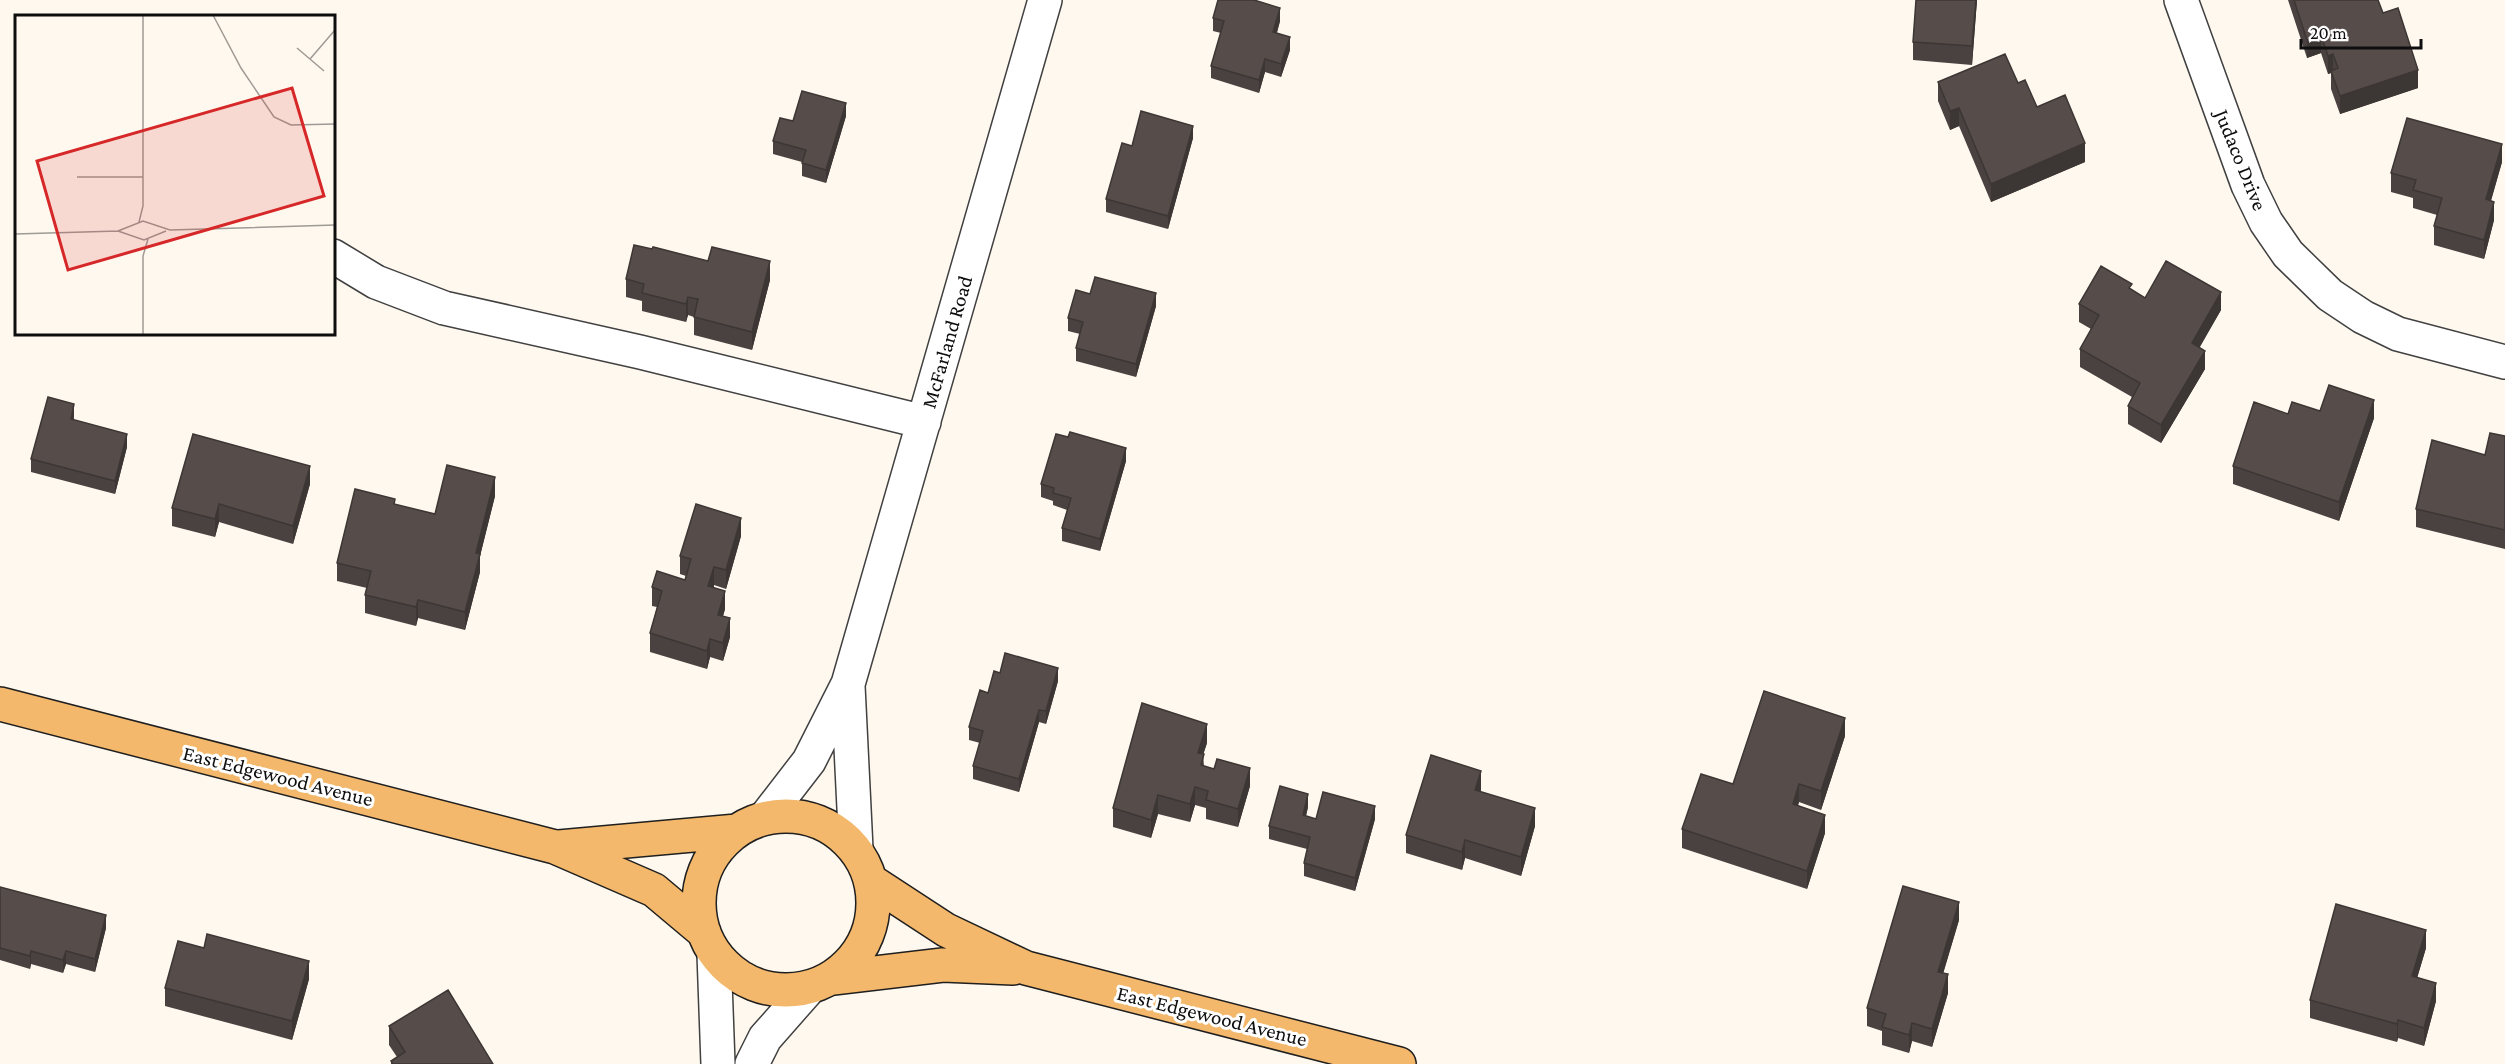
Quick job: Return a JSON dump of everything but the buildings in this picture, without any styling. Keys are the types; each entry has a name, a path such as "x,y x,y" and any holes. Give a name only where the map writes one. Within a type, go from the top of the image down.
{"main road":[{"name":"East Edgewood Avenue","path":"0,704 555,847 654,890 709,943 729,970 766,989 788,991 821,983 943,965 1026,968"},
{"name":"East Edgewood Avenue","path":"555,847 751,825 785,816 824,824 842,834 856,849 871,880 874,908 868,935 860,952 821,983"},
{"path":"709,943 699,910 700,887 707,866 720,846 751,825"},
{"name":"East Edgewood Avenue","path":"871,880 946,930 1026,968 1398,1064"}],"street":[{"name":"McFarland Road","path":"751,825 809,761 848,684 1045,0"},
{"name":"Judaco Drive","path":"2181,0 2241,168 2266,222 2288,254 2335,299 2362,317 2398,334 2505,362"},
{"path":"334,257 376,282 444,309 640,352 924,423"},
{"name":"McFarland Road","path":"848,684 856,849"},
{"path":"709,943 718,1064"},
{"path":"752,1064 765,1038 821,983"}]}
